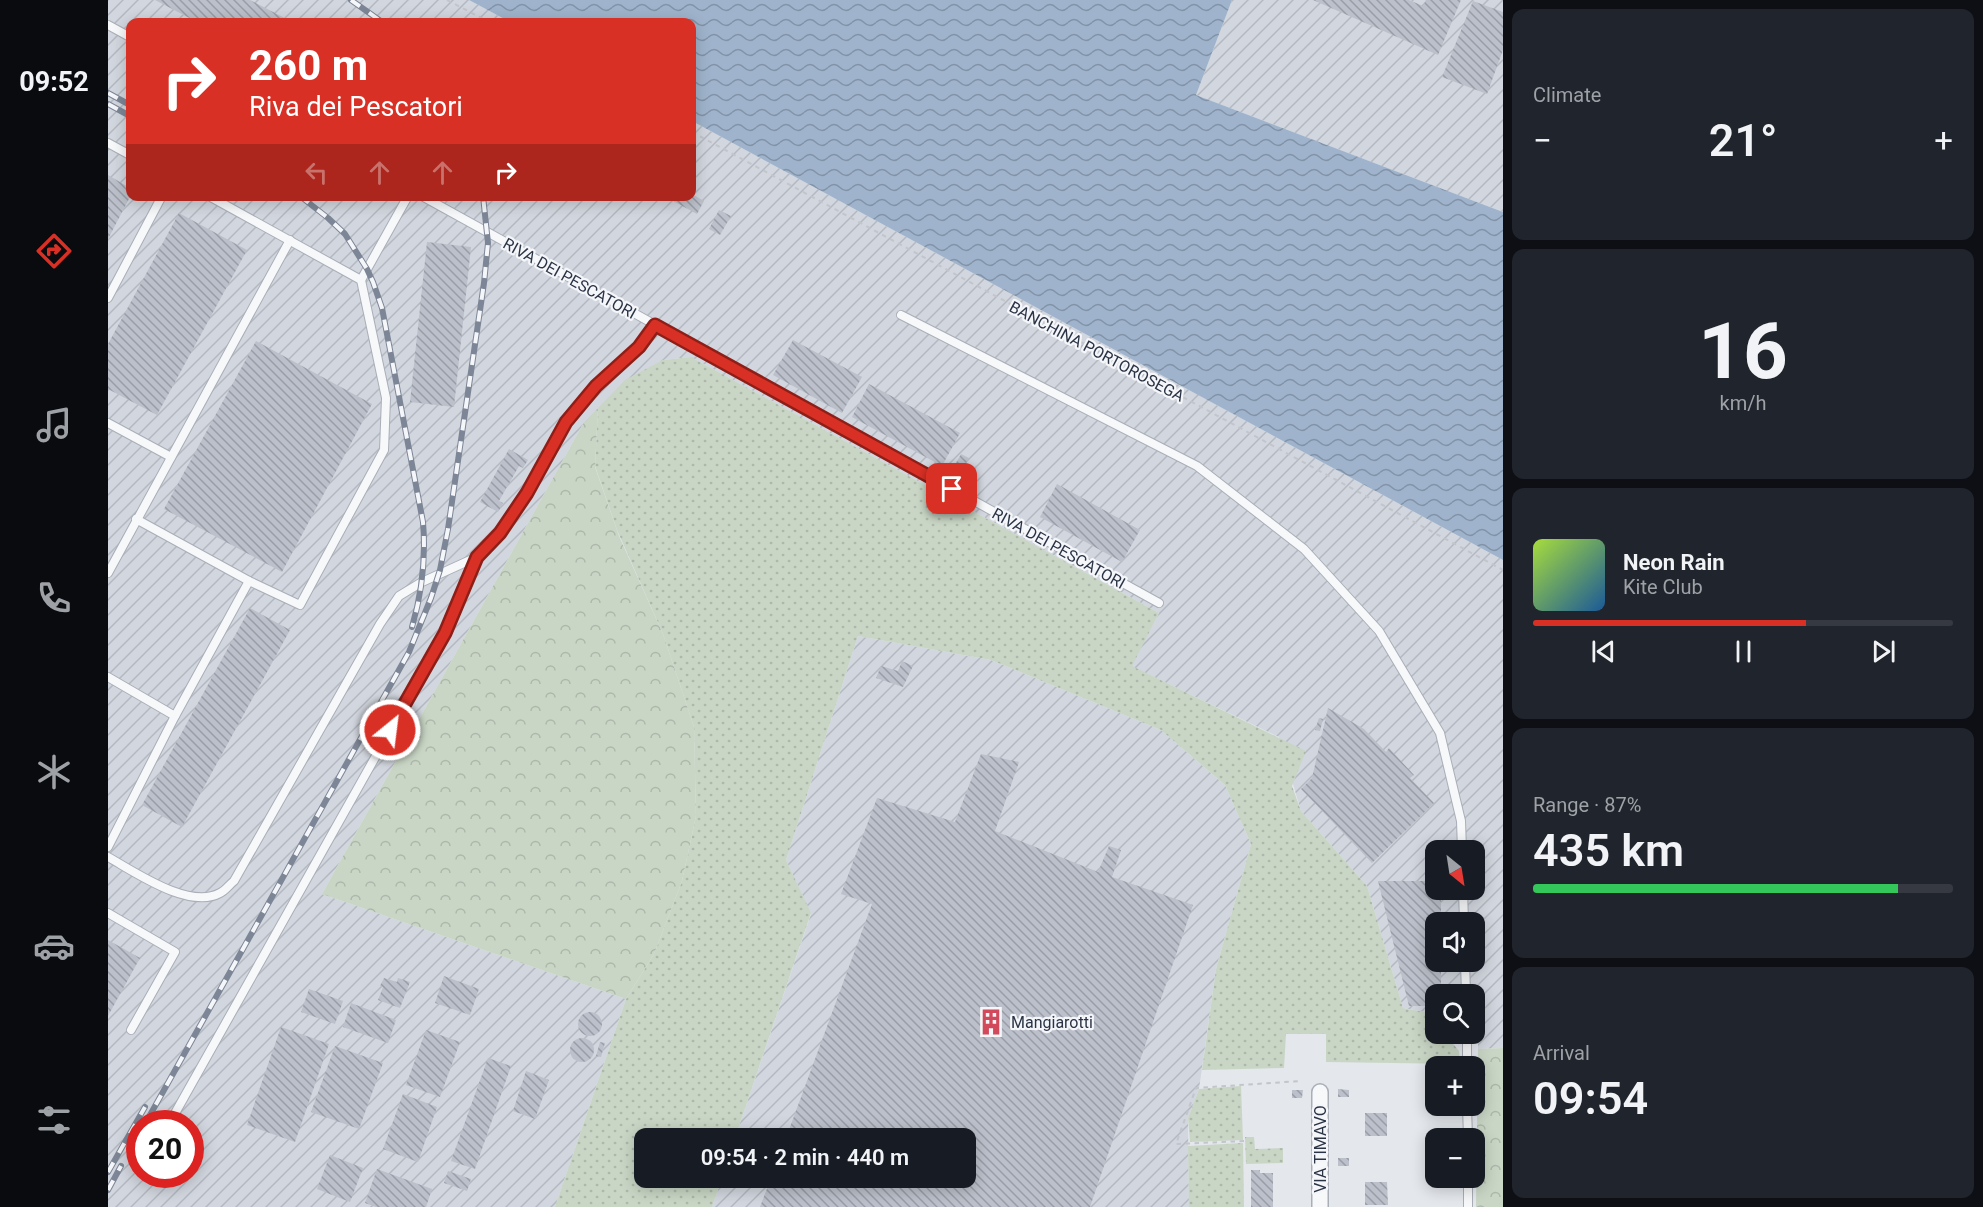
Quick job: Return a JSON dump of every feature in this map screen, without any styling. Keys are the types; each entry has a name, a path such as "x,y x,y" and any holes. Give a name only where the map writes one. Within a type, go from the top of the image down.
{"street":[{"name":"VIA TIMAVO","path":"1320,1092 1320,1207"}],"lane":[{"path":"108,25 126,35"},
{"path":"108,143 126,153"},
{"path":"108,298 159,201"},
{"path":"217,201 361,280"},
{"path":"136,519 249,581 300,605 384,450 386,399 361,280 405,201"},
{"name":"RIVA DEI PESCATORI","path":"431,201 1160,603"},
{"path":"108,573 290,240"},
{"path":"901,315 1197,466 1304,549 1379,631 1440,733 1461,821 1462,840"},
{"path":"108,857 175,893 198,897 219,894 234,881 380,624 399,596 422,582 477,557 500,533 527,493 566,422 596,386 639,347 655,325"},
{"path":"108,423 171,457"},
{"path":"177,1110 445,633 477,557"},
{"path":"108,847 175,716 249,581"},
{"path":"108,678 175,716"},
{"path":"108,913 175,952 131,1030"},
{"path":"1468,1188 1468,1207"}],"path":[{"path":"447,0 481,18"},
{"name":"BANCHINA PORTOROSEGA","path":"696,134 1503,570"},
{"path":"1244,1142 1176,1144 1196,1088 1301,1081"}],"shaded area":[{"path":"108,0 469,0 503,18 126,18 126,201 696,201 696,123 1503,560 1503,1048 1478,1049 1478,1044 1485,1044 1485,984 1425,984 1425,1012 1403,1008 1367,886 1301,811 1279,737 1131,666 1159,613 691,357 663,360 583,424 322,894 626,999 555,1207 108,1207"},
{"path":"1232,0 1503,0 1503,212 1196,95"},
{"path":"858,636 991,660 1161,730 1225,785 1251,844 1216,969 1199,1089 1188,1118 1189,1207 712,1207 719,1188 976,1188 976,1128 738,1128 811,914 786,860"}],"green space":[{"path":"691,357 1159,613 1132,666 1306,751 1292,786 1301,811 1367,886 1403,1008 1425,1012 1425,1044 1453,1044 1459,1051 1459,1056 1425,1056 1425,1063 1326,1062 1326,1034 1286,1034 1284,1068 1202,1070 1216,969 1251,844 1225,785 1161,730 991,660 858,636 786,860 811,913 738,1128 634,1128 634,1188 719,1188 712,1207 555,1207 626,999 654,954 682,881 696,816 694,727 663,634 617,530 595,466 598,408 625,380 663,360"},
{"path":"598,408 595,467 619,536 663,634 694,727 696,816 682,881 654,954 626,999 322,894 583,424"},
{"path":"1503,1048 1503,1207 1476,1207 1476,1188 1485,1188 1485,1128 1477,1128 1477,1116 1485,1116 1485,1056 1478,1056 1478,1049"},
{"path":"1241,1086 1243,1140 1190,1142 1188,1118 1199,1089"},
{"path":"1245,1137 1254,1137 1255,1149 1283,1148 1283,1163 1246,1164"},
{"path":"1243,1143 1244,1207 1189,1207 1188,1146"}],"water":[{"path":"469,0 1232,0 1196,95 1503,212 1503,560 696,123 696,18 503,18"}],"building":[{"path":"155,0 250,0 284,18 189,18"},
{"path":"1313,0 1409,0 1423,6 1426,0 1461,0 1438,55"},
{"path":"1473,1 1503,12 1503,50 1487,94 1442,77"},
{"path":"108,175 126,186 126,201 128,201 108,239"},
{"path":"696,196 704,201 697,214 673,201 696,201"},
{"path":"719,210 731,216 720,235 709,229"},
{"path":"179,213 247,250 157,415 108,389 108,344"},
{"path":"427,242 471,247 454,407 410,402"},
{"path":"793,340 862,377 842,413 773,375"},
{"path":"256,341 372,404 282,572 164,509"},
{"path":"869,384 960,433 942,466 852,417"},
{"path":"509,449 528,460 523,468 519,466 499,501 503,503 498,512 480,502"},
{"path":"961,454 969,458 961,472 953,468"},
{"path":"1057,484 1140,530 1122,562 1040,517"},
{"path":"250,608 290,630 182,827 142,805"},
{"path":"902,661 913,666 903,687 876,678 881,666 898,671"},
{"path":"1328,708 1364,729 1386,752 1389,748 1414,775 1410,778 1434,803 1372,863 1301,789 1312,778"},
{"path":"1319,718 1323,719 1320,731 1315,730"},
{"name":"Mangiarotti","path":"981,754 1019,762 995,831 1098,872 1109,846 1121,850 1112,877 1193,905 1090,1207 760,1207 767,1188 976,1188 976,1128 790,1128 872,904 841,894 877,798 955,822"},
{"path":"1378,881 1425,881 1425,900 1441,900 1441,912 1425,912 1425,972 1441,972 1441,984 1425,984 1425,1006 1409,1006"},
{"path":"108,940 140,958 108,1016"},
{"path":"444,976 479,989 470,1015 435,1003"},
{"path":"384,978 397,982 398,978 410,982 400,1008 378,1000"},
{"path":"309,989 343,1001 335,1024 301,1012"},
{"path":"351,1003 396,1020 388,1043 343,1027"},
{"path":"590,1012 595,1013 601,1019 601,1029 595,1035 590,1036 585,1035 579,1029 578,1024 579,1019 585,1013"},
{"path":"281,1027 329,1044 295,1142 247,1125"},
{"path":"426,1030 460,1042 440,1097 406,1085"},
{"path":"582,1038 587,1039 593,1045 593,1055 587,1061 582,1062 577,1061 571,1055 570,1050 571,1045 577,1039"},
{"path":"600,1042 605,1043 601,1057 596,1056"},
{"path":"335,1046 383,1063 359,1129 311,1112"},
{"path":"488,1058 511,1066 475,1169 451,1161"},
{"path":"526,1071 549,1080 535,1119 513,1111"},
{"path":"1338,1089 1349,1090 1349,1097 1338,1097"},
{"path":"1292,1090 1303,1090 1302,1098 1292,1098"},
{"path":"403,1094 437,1107 418,1162 383,1149"},
{"path":"1365,1113 1387,1113 1387,1136 1365,1136"},
{"path":"330,1155 363,1168 350,1202 317,1189"},
{"path":"1338,1158 1349,1158 1349,1166 1338,1166"},
{"path":"377,1169 432,1189 426,1207 376,1207 365,1203"},
{"path":"1251,1170 1273,1173 1273,1207 1251,1207"},
{"path":"448,1171 471,1179 467,1191 444,1183"},
{"path":"1365,1182 1387,1182 1388,1205 1365,1205"}],"railway":[{"path":"351,0 376,18"},
{"path":"108,93 126,103"},
{"path":"108,104 126,114"},
{"path":"306,201 345,234 367,269 382,308 423,522 422,575 412,627"},
{"path":"153,1110 409,652 431,598 440,570 448,529 484,283 488,243 484,201"},
{"path":"108,1172 145,1107"},
{"path":"108,1190 121,1166"}],"place":[{"name":"Mangiarotti","path":"991,1022"}],"route":[{"path":"390,730 445,633 477,557 500,533 527,493 566,422 596,386 639,347 655,325 952,489"}]}
